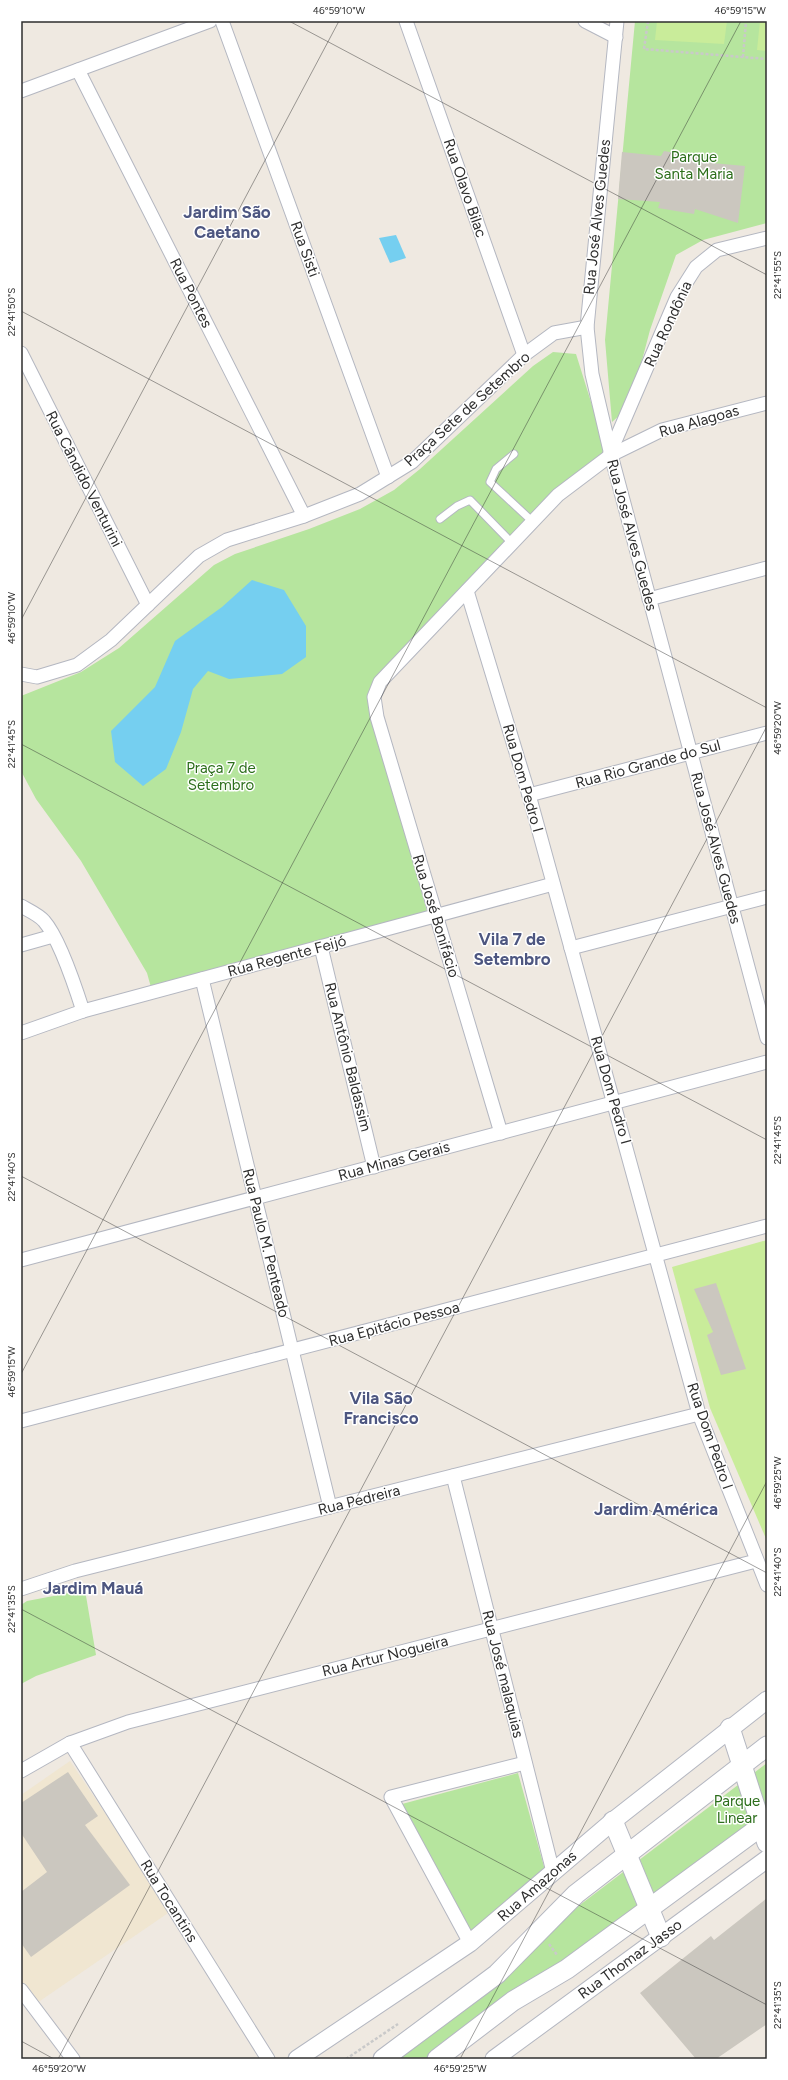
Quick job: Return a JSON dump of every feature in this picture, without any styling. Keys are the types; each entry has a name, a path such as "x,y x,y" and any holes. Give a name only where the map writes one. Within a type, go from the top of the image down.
{"main road":[{"path":"437,2059 513,2002 567,1969 765,1830 730,1728"},
{"path":"383,2059 497,1974 576,1894 628,1856 767,1746"},
{"path":"613,1821 661,1937"}],"street":[{"path":"21,91 210,21"},
{"name":"Rua Sisti","path":"222,21 388,477"},
{"name":"Rua Olavo Bilac","path":"406,21 524,355"},
{"path":"585,21 616,37"},
{"name":"Rua José Alves Guedes","path":"617,21 587,326 592,374 610,454 767,1038"},
{"name":"Rua Pontes","path":"78,70 304,516"},
{"name":"Rua Rondônia","path":"610,454 677,297 696,267 718,250 767,238"},
{"name":"Praça Sete de Setembro","path":"21,674 37,677 77,665 111,640 199,556 227,540 304,516 360,494 388,477 412,462 524,355 554,333 587,326"},
{"name":"Rua Cândido Venturini","path":"21,353 148,605"},
{"name":"Rua Alagoas","path":"374,698 380,682 558,495 610,454 662,430 767,403"},
{"path":"649,599 767,568"},
{"name":"Rua Dom Pedro I","path":"467,591 529,795 657,1255 699,1414 756,1561 767,1585"},
{"name":"Rua José Bonifácio","path":"374,698 376,717 501,1133"},
{"name":"Rua Rio Grande do Sul","path":"529,795 767,732"},
{"name":"Rua Regente Feijó","path":"21,1033 83,1012 553,884"},
{"path":"571,948 767,897"},
{"path":"21,906 44,920 54,936 73,981 83,1012"},
{"path":"21,945 54,936"},
{"name":"Rua Antônio Baldassim","path":"321,947 374,1167"},
{"name":"Rua Paulo M. Penteado","path":"202,979 330,1507"},
{"name":"Rua Minas Gerais","path":"21,1260 767,1062"},
{"name":"Rua Epitácio Pessoa","path":"21,1421 767,1226"},
{"name":"Rua Pedreira","path":"21,1589 75,1571 699,1414"},
{"name":"Rua José malaquias","path":"453,1476 553,1872"},
{"name":"Rua Artur Nogueira","path":"21,1771 70,1743 128,1722 756,1561"},
{"name":"Rua Amazonas","path":"297,2059 470,1943 613,1821 767,1700"},
{"name":"Rua Tocantins","path":"70,1743 268,2059"},
{"path":"470,1943 391,1797 525,1762"},
{"name":"Rua Thomaz Jasso","path":"494,2059 571,2001 767,1859"},
{"path":"21,1990 73,2059"}],"lane":[{"path":"514,454 496,469 490,482 533,522"},
{"path":"440,519 457,506 470,500 512,543"}],"path":[{"path":"648,21 644,49 767,59"},
{"path":"743,57 746,21"}],"shaded area":[{"path":"70,1761 171,1911 37,2003 21,1981 21,1795"}],"green space":[{"name":"Parque Santa Maria","path":"635,21 767,21 767,223 703,240 676,255 650,330 630,406 612,422 605,340"},
{"path":"657,21 727,21 724,44 655,40"},
{"path":"760,21 767,21 767,51 757,50"},
{"name":"Praça 7 de Setembro","path":"553,352 576,354 607,453 382,672 373,717 428,915 152,991 147,973 81,861 36,799 21,771 21,696 81,672 119,648 214,565 235,554 309,529 360,509 394,490 420,469 533,366"},
{"path":"767,1240 767,1541 710,1408 672,1267"},
{"path":"85,1590 96,1655 36,1676 21,1684 21,1605 27,1601"},
{"name":"Parque Linear","path":"767,1763 767,1811 429,2059 398,2059 560,1920"},
{"path":"518,1773 545,1870 471,1931 402,1804"}],"water":[{"path":"396,235 406,258 390,263 379,238"},
{"path":"252,580 284,590 306,626 306,657 282,674 229,679 208,671 193,689 181,732 166,769 143,786 115,762 111,731 155,687 175,641 222,607"}],"building":[{"path":"664,151 698,157 701,162 745,166 738,223 695,209 694,214 658,208 660,202 618,199 622,152 661,156"},
{"path":"716,1283 746,1369 721,1375 707,1335 713,1332 694,1289"},
{"path":"68,1772 98,1816 85,1825 130,1885 31,1957 21,1943 21,1892 47,1872 21,1833 21,1803"},
{"path":"767,1898 767,2024 716,2059 696,2059 640,1993 711,1936 714,1940"}],"district":[{"name":"Jardim São Caetano","path":"227,222"},
{"name":"Vila 7 de Setembro","path":"512,949"},
{"name":"Vila São Francisco","path":"381,1408"},
{"name":"Jardim América","path":"656,1509"},
{"name":"Jardim Mauá","path":"93,1588"}]}
